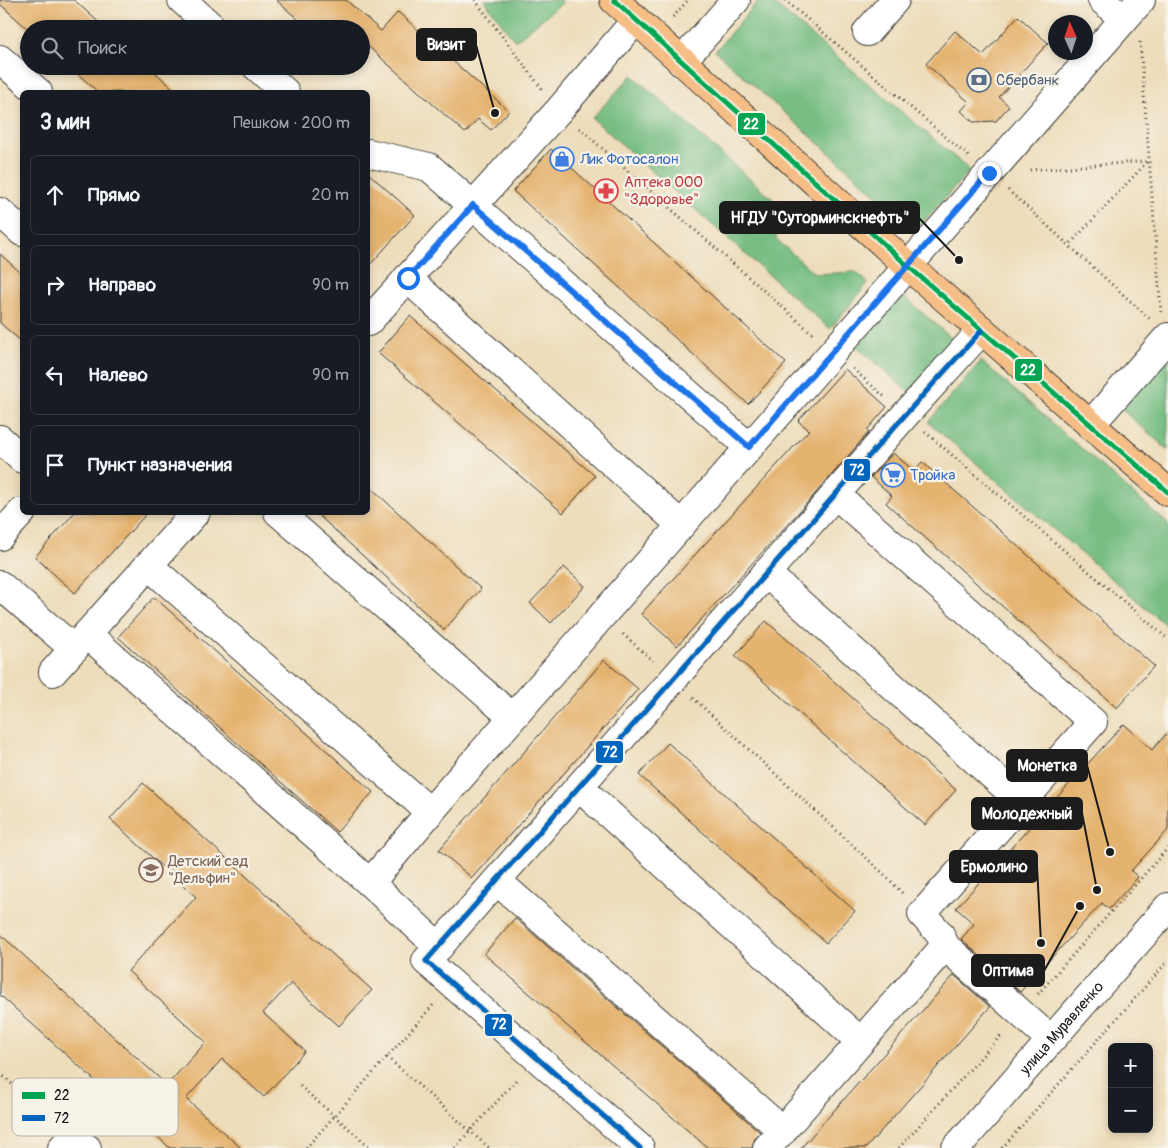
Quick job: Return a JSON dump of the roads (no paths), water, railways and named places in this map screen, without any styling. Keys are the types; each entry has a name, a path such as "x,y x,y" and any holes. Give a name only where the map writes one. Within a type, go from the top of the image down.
{"main road":[{"path":"614,0 908,266 1168,492"}],"street":[{"path":"182,0 204,20"},
{"path":"681,62 736,0"},
{"path":"867,32 895,0"},
{"path":"370,883 512,717 1134,7 1102,0"},
{"path":"370,320 636,21"},
{"path":"0,58 36,90"},
{"path":"266,75 283,90"},
{"path":"370,153 429,167 749,447"},
{"path":"0,212 20,230"},
{"path":"408,278 681,525"},
{"path":"1090,425 1165,329"},
{"path":"640,1148 426,961 835,494 982,330"},
{"path":"0,439 20,457"},
{"path":"835,494 1093,722 922,914 940,934 945,946 1050,1040"},
{"path":"0,536 20,514"},
{"path":"53,672 193,515"},
{"path":"281,515 512,717"},
{"path":"148,566 430,812"},
{"path":"766,573 1022,802"},
{"path":"0,585 80,641 370,883 439,947 453,930"},
{"path":"579,787 860,1041"},
{"path":"497,881 775,1139 945,946"},
{"name":"улица Муравленко","path":"956,1148 1168,907"}],"place":[{"name":"Сбербанк","path":"979,80"},
{"name":"Визит","path":"495,113"},
{"name":"Лик Фотосалон","path":"562,159"},
{"name":"Аптека ООО \"Здоровье\"","path":"606,191"},
{"name":"НГДУ \"Суторминскнефть\"","path":"959,260"},
{"name":"Тройка","path":"893,475"},
{"name":"Монетка","path":"1110,852"},
{"name":"Детский сад \"Дельфин\"","path":"151,870"},
{"name":"Молодежный","path":"1097,890"},
{"name":"Оптима","path":"1080,906"},
{"name":"Ермолино","path":"1041,943"}]}
